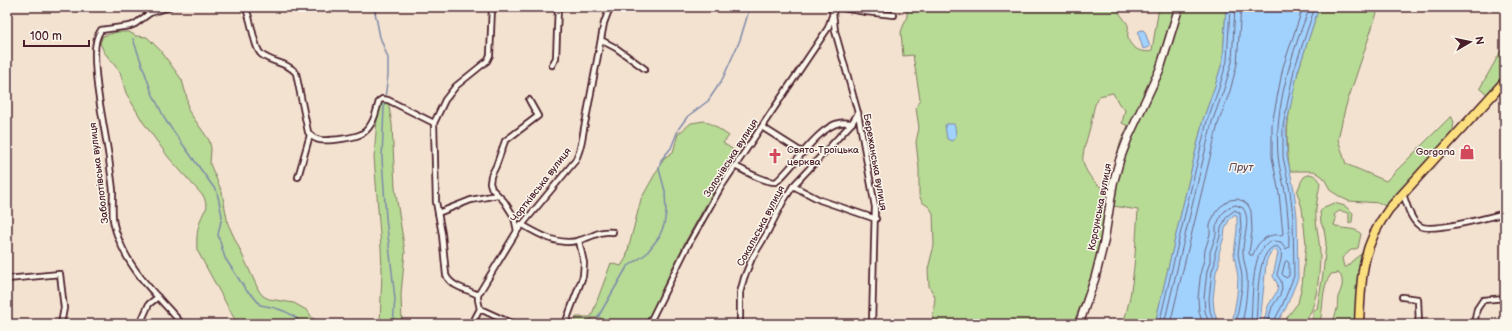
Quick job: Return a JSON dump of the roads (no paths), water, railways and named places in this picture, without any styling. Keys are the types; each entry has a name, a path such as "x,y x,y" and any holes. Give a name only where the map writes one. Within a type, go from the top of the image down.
{"highway":[{"path":"1359,324 1360,290 1368,247 1379,223 1389,209 1505,81"}],"main road":[{"name":"Корсунська вулиця","path":"1079,324 1095,278 1104,242 1113,184 1120,159 1128,138 1160,69 1179,7"}],"street":[{"name":"Заболотівська вулиця","path":"169,7 150,14 130,26 101,30 97,34 95,41 95,53 98,89 113,192 113,220 115,230 132,266 182,324"},
{"path":"245,7 251,23 256,45 260,52 265,56 290,67 296,73 308,132 314,138 321,140 356,137 362,134 372,122 379,101 385,99 434,124"},
{"path":"472,324 480,309 478,295 459,287 448,280 446,275 442,234 436,202 434,124 445,100 456,86 487,61 490,55 492,7"},
{"path":"552,65 556,58 558,7"},
{"name":"Чортківська вулиця","path":"478,295 521,224 575,161 579,153 582,145 604,23 610,7"},
{"name":"Бережанська вулиця","path":"831,7 835,31 858,113 875,207 876,218 872,324"},
{"path":"836,7 894,15"},
{"name":"Золочівська вулиця","path":"649,324 687,247 721,187 828,28 836,7"},
{"path":"601,40 616,48 645,69"},
{"path":"517,231 514,217 504,201 492,189 490,183 491,176 505,141 538,116 529,100"},
{"name":"Сокальська вулиця","path":"740,324 740,293 744,278 752,258 784,200 793,186 852,123 858,113"},
{"path":"735,166 754,176 771,182 776,182 828,128 839,123 852,123"},
{"path":"762,127 803,153"},
{"path":"298,177 310,135"},
{"path":"793,186 820,200 876,218"},
{"path":"1403,194 1414,220 1421,227 1426,228 1438,228 1505,213"},
{"path":"438,213 471,200 497,195"},
{"path":"521,224 552,240 570,242 579,241 602,232 613,232"},
{"path":"565,324 583,276 584,263 579,241"},
{"path":"7,279 60,274 64,308 61,324"},
{"path":"140,324 150,304 158,297"},
{"path":"1402,297 1418,299 1419,324"},
{"path":"1474,324 1477,309 1483,300 1505,298"},
{"path":"480,309 512,324"}],"water":[{"name":"Прут","path":"1226,7 1319,7 1298,71 1286,127 1287,156 1294,190 1297,217 1298,278 1286,308 1276,324 1263,324 1268,306 1278,288 1273,276 1278,253 1275,249 1269,255 1266,264 1260,324 1232,324 1237,295 1238,277 1234,254 1237,230 1237,217 1235,214 1229,220 1225,229 1219,253 1219,264 1216,272 1213,299 1218,324 1155,324 1203,120 1223,60"},
{"path":"1143,30 1150,47 1143,49 1138,33 1139,31"},
{"path":"946,124 954,124 955,126 956,136 952,141 947,139"}],"waterway":[{"path":"374,7 380,37 388,58 382,159 386,218 395,299 393,324"},
{"path":"598,317 627,267 646,254 659,237 664,225 666,213 665,191 659,169 661,160 671,148 679,128 688,116 708,101 722,80 740,40 750,7"},
{"path":"133,39 152,93 166,121 217,192 222,216 218,235 225,258 246,290 260,305 288,313 294,316 302,324"}],"place":[{"name":"Gorgona","path":"1467,152"},
{"name":"Свято-Троїцька церква","path":"775,156"}]}
